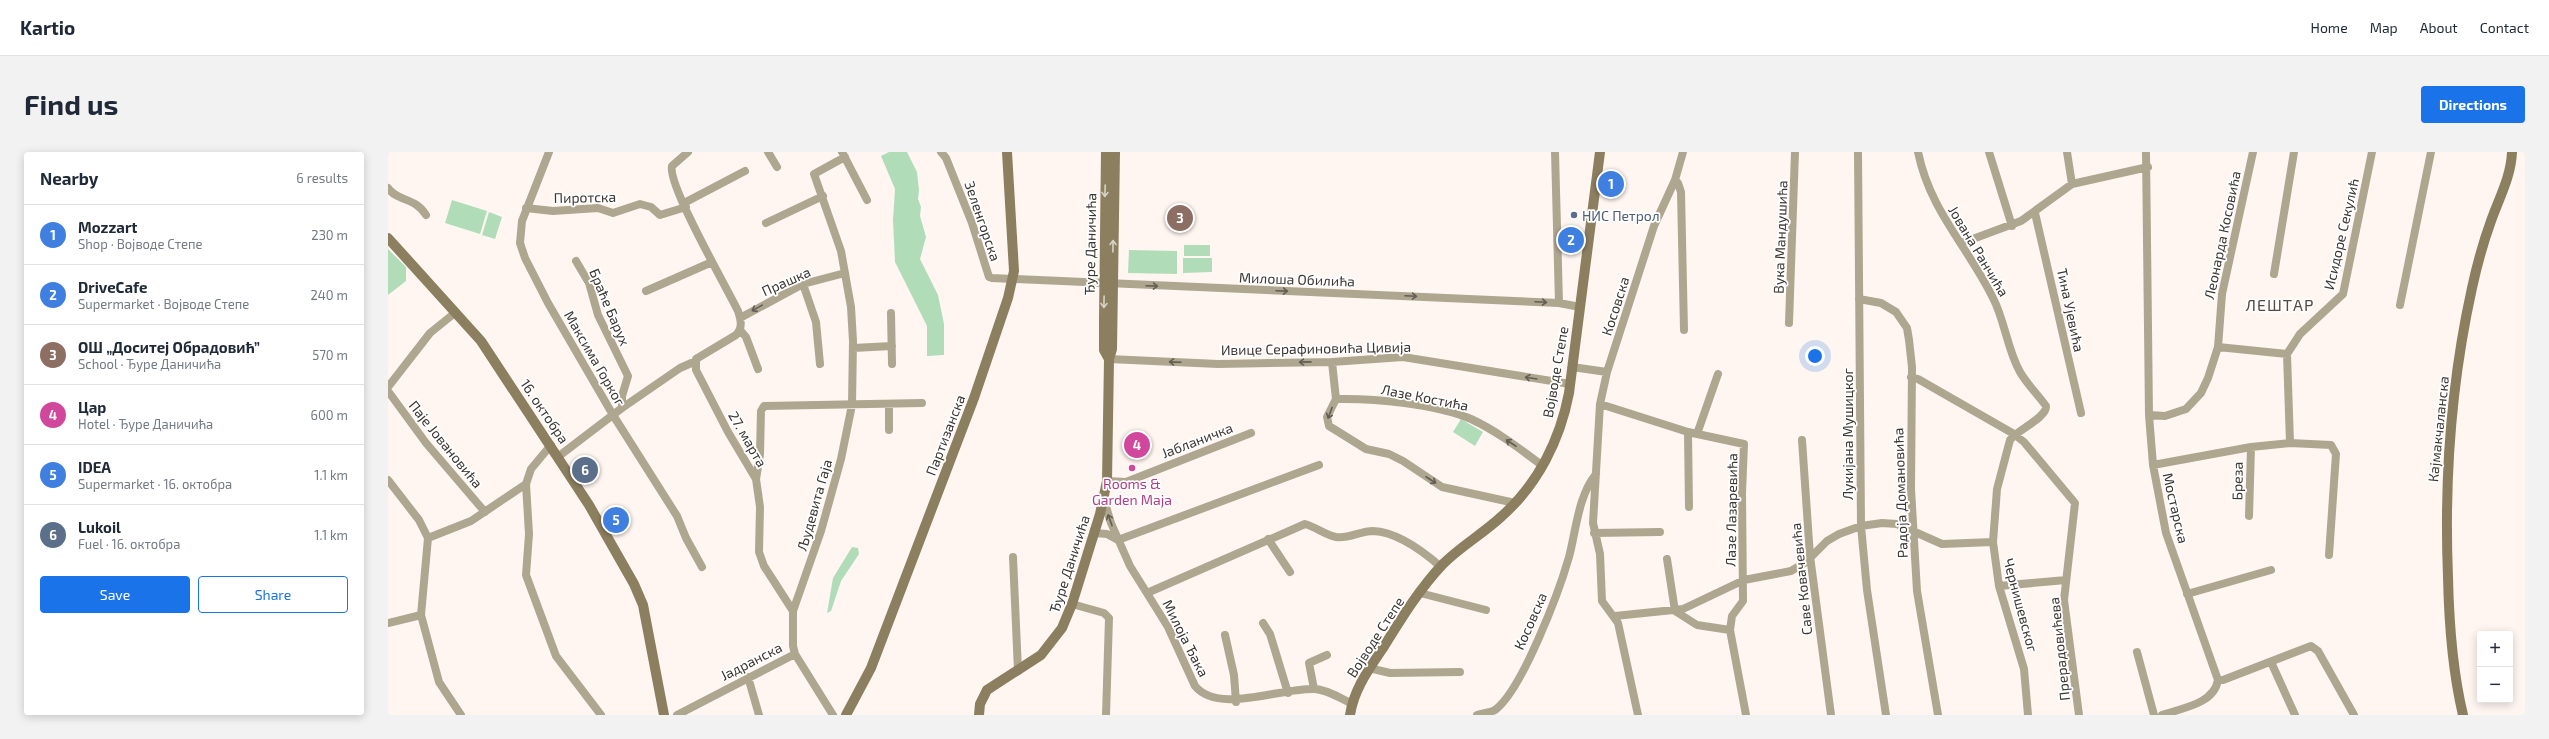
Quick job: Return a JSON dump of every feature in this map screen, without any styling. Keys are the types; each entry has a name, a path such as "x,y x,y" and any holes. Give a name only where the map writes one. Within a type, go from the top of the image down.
{"street":[{"name":"Максима Горког","path":"549,152 526,208 520,235 528,267 613,415 670,504 702,567"},
{"path":"674,152 678,161"},
{"path":"688,152 672,166 672,172 685,205 740,318 740,330 746,337 758,369"},
{"path":"768,152 778,167"},
{"name":"Зеленгорска","path":"941,152 946,158 972,223 989,277 1013,280"},
{"name":"Партизанска","path":"846,715 871,668 960,435 1013,280 1007,152"},
{"name":"Ђуре Даничића","path":"1106,152 1108,285"},
{"name":"Ђуре Даничића","path":"979,715 980,704 987,690 1018,671 1047,648 1062,628 1072,604 1103,499 1107,481 1109,438 1109,359 1104,350 1115,152"},
{"path":"1555,152 1559,303"},
{"name":"Војводе Степе","path":"1350,715 1352,704 1369,668 1420,593 1441,567 1515,503 1543,466 1561,425 1570,384 1600,152"},
{"name":"Косовска","path":"1615,616 1602,601 1600,554 1594,533 1600,404 1607,372 1654,226 1675,180 1683,152"},
{"name":"Вука Мандушића","path":"1789,323 1795,152"},
{"name":"Лукијана Мушицког","path":"1858,152 1861,526 1867,590 1886,715"},
{"name":"Јована Ранчића","path":"1918,152 1926,186 1933,200 1943,218 1962,243 1999,311 2020,372 2046,406 2044,414 2014,434"},
{"path":"1988,152 2012,226"},
{"path":"2067,152 2072,184"},
{"name":"Мостарска","path":"2146,152 2148,167 2149,415 2152,465 2166,533 2218,680"},
{"name":"Леонарда Косовића","path":"2149,415 2178,414 2194,402 2208,378 2218,348 2222,294 2253,152"},
{"path":"2274,274 2294,152"},
{"name":"Исидоре Секулић","path":"2287,354 2300,334 2343,294 2372,152"},
{"path":"2400,305 2432,152"},
{"name":"Кајмакчаланска","path":"2463,715 2452,660 2450,636 2446,505 2448,447 2452,403 2472,288 2491,220 2508,179 2512,152"},
{"path":"843,154 867,200"},
{"name":"Људевита Гаја","path":"793,611 821,531 841,459 852,405 852,315 841,251 815,172 843,154"},
{"path":"1962,243 2012,226 2035,213 2072,184 2148,167"},
{"name":"Пиротска","path":"526,208 553,211 598,208 613,213 640,204 651,207 660,215 685,205 745,171"},
{"path":"1675,180 1678,183 1681,192 1684,330"},
{"path":"388,188 394,194 417,204 426,215"},
{"path":"766,222 823,196"},
{"name":"Тина Ујевића","path":"2035,213 2081,413"},
{"name":"16. октобра","path":"388,238 456,312 492,356 559,456 639,593 647,619 664,715"},
{"name":"Браће Барух","path":"576,261 589,283 598,316 628,376 622,396 622,408"},
{"path":"646,291 712,262"},
{"name":"Прашка","path":"740,318 803,284 845,273"},
{"name":"Милоша Обилића","path":"1013,280 1559,303 1580,307"},
{"path":"803,284 816,322 820,364"},
{"name":"Радоја Домановића","path":"1859,299 1887,305 1903,320 1909,340 1911,377 1911,489 1917,591 1938,715"},
{"path":"388,387 430,333 456,312"},
{"path":"891,313 892,364"},
{"path":"559,456 622,408 680,368 696,361 740,330"},
{"path":"853,348 892,346"},
{"path":"2218,348 2287,354 2290,443"},
{"name":"Ивице Серафиновића Цивија","path":"1109,359 1218,364 1332,362 1403,357 1570,384"},
{"name":"27. марта","path":"696,361 696,370 756,479 760,507 761,560 793,611"},
{"path":"1332,362 1336,399 1327,417 1329,426 1366,449 1389,454 1403,461 1442,487 1515,503"},
{"path":"1572,367 1607,372"},
{"path":"1600,404 1697,434 1718,374"},
{"name":"Прерадовићева","path":"1911,377 1918,379 2014,434 2024,442 2076,503 2066,580 2066,628 2079,715"},
{"name":"Паје Јовановића","path":"388,391 426,443 484,512"},
{"name":"Лазе Костића","path":"1336,399 1377,400 1460,415 1488,428 1543,466"},
{"path":"756,479 760,454 761,411 764,406 922,403"},
{"path":"890,404 890,430"},
{"path":"1688,432 1689,507"},
{"name":"Јабланичка","path":"1107,481 1126,482 1251,433"},
{"name":"Лазе Лазаревића","path":"1697,434 1740,441 1745,448 1742,494 1744,580 1742,604 1732,616 1730,630"},
{"name":"Чернишевског","path":"2014,434 2006,448 1997,489 1993,542 1999,586 2024,670 2028,715"},
{"name":"Саве Ковачевића","path":"1802,440 1810,556 1831,715"},
{"path":"2152,465 2251,447 2290,443 2327,444 2334,448 2336,466 2329,555"},
{"path":"551,445 531,469 526,484 529,534 525,572 538,614 556,656 602,715"},
{"name":"Бреза","path":"2249,516 2251,447"},
{"path":"1094,533 1107,534 1118,540 1319,465"},
{"name":"Косовска","path":"1477,715 1495,713 1514,686 1542,629 1568,558 1588,486 1596,474"},
{"path":"388,480 419,520 428,538 421,615 439,682 461,715"},
{"path":"428,538 461,525 484,512 526,484"},
{"name":"Милоја Ђака","path":"1103,499 1118,540 1133,572 1168,627 1198,691 1212,699 1236,702 1314,689"},
{"path":"1638,715 1615,616 1675,610 1692,606 1744,580 1787,573 1802,565 1810,556 1839,534 1861,526 1890,522 1913,530 1942,544 1993,542"},
{"path":"1147,593 1206,569 1268,539 1305,524 1335,537 1379,532 1408,544 1441,567"},
{"path":"1594,533 1660,532"},
{"path":"1268,539 1290,572"},
{"path":"1013,557 1018,671"},
{"path":"1667,559 1675,610 1697,625 1730,630 1746,715"},
{"path":"2187,594 2271,570"},
{"path":"1999,586 2066,580"},
{"path":"1420,593 1486,610"},
{"path":"1072,604 1104,613 1109,618 1106,715"},
{"path":"793,611 793,646 795,654"},
{"path":"388,623 421,615"},
{"path":"1263,623 1270,634 1288,693"},
{"path":"1224,635 1234,675 1236,702"},
{"path":"2162,715 2206,699 2214,692 2218,680 2223,680 2271,662 2306,646 2315,647 2354,715"},
{"path":"2137,652 2154,715"},
{"name":"Јадранска","path":"677,715 795,654 833,715"},
{"path":"1327,655 1309,663 1314,689 1352,704"},
{"path":"2271,662 2296,715"},
{"path":"1369,668 1390,672 1460,672"},
{"path":"748,677 759,715"}],"green space":[{"path":"889,152 907,152 917,172 919,190 918,199 921,207 920,216 926,237 920,259 938,295 944,324 944,355 927,356 927,326 895,262 893,220 895,189 881,156"},
{"path":"452,200 487,211 480,234 445,223"},
{"path":"489,212 502,217 495,239 482,235"},
{"path":"1184,245 1210,245 1210,256 1184,256"},
{"path":"388,249 406,267 406,281 388,295"},
{"path":"1129,250 1177,251 1177,274 1128,273"},
{"path":"1183,258 1212,258 1212,272 1183,273"},
{"path":"1461,419 1483,432 1475,446 1453,432"},
{"path":"852,547 858,548 859,554 841,581 831,611 827,613 833,578"}],"place":[{"name":"Mozzart","path":"1611,184"},
{"name":"НИС Петрол","path":"1574,215"},
{"name":"ОШ „Доситеј Обрадовић”","path":"1180,218"},
{"name":"DriveCafe","path":"1571,240"},
{"name":"Цар","path":"1137,445"},
{"name":"Rooms & Garden Maja","path":"1132,468"},
{"name":"Lukoil","path":"585,470"},
{"name":"IDEA","path":"616,520"}],"district":[{"name":"ЛЕШТАР","path":"2280,304"}]}
